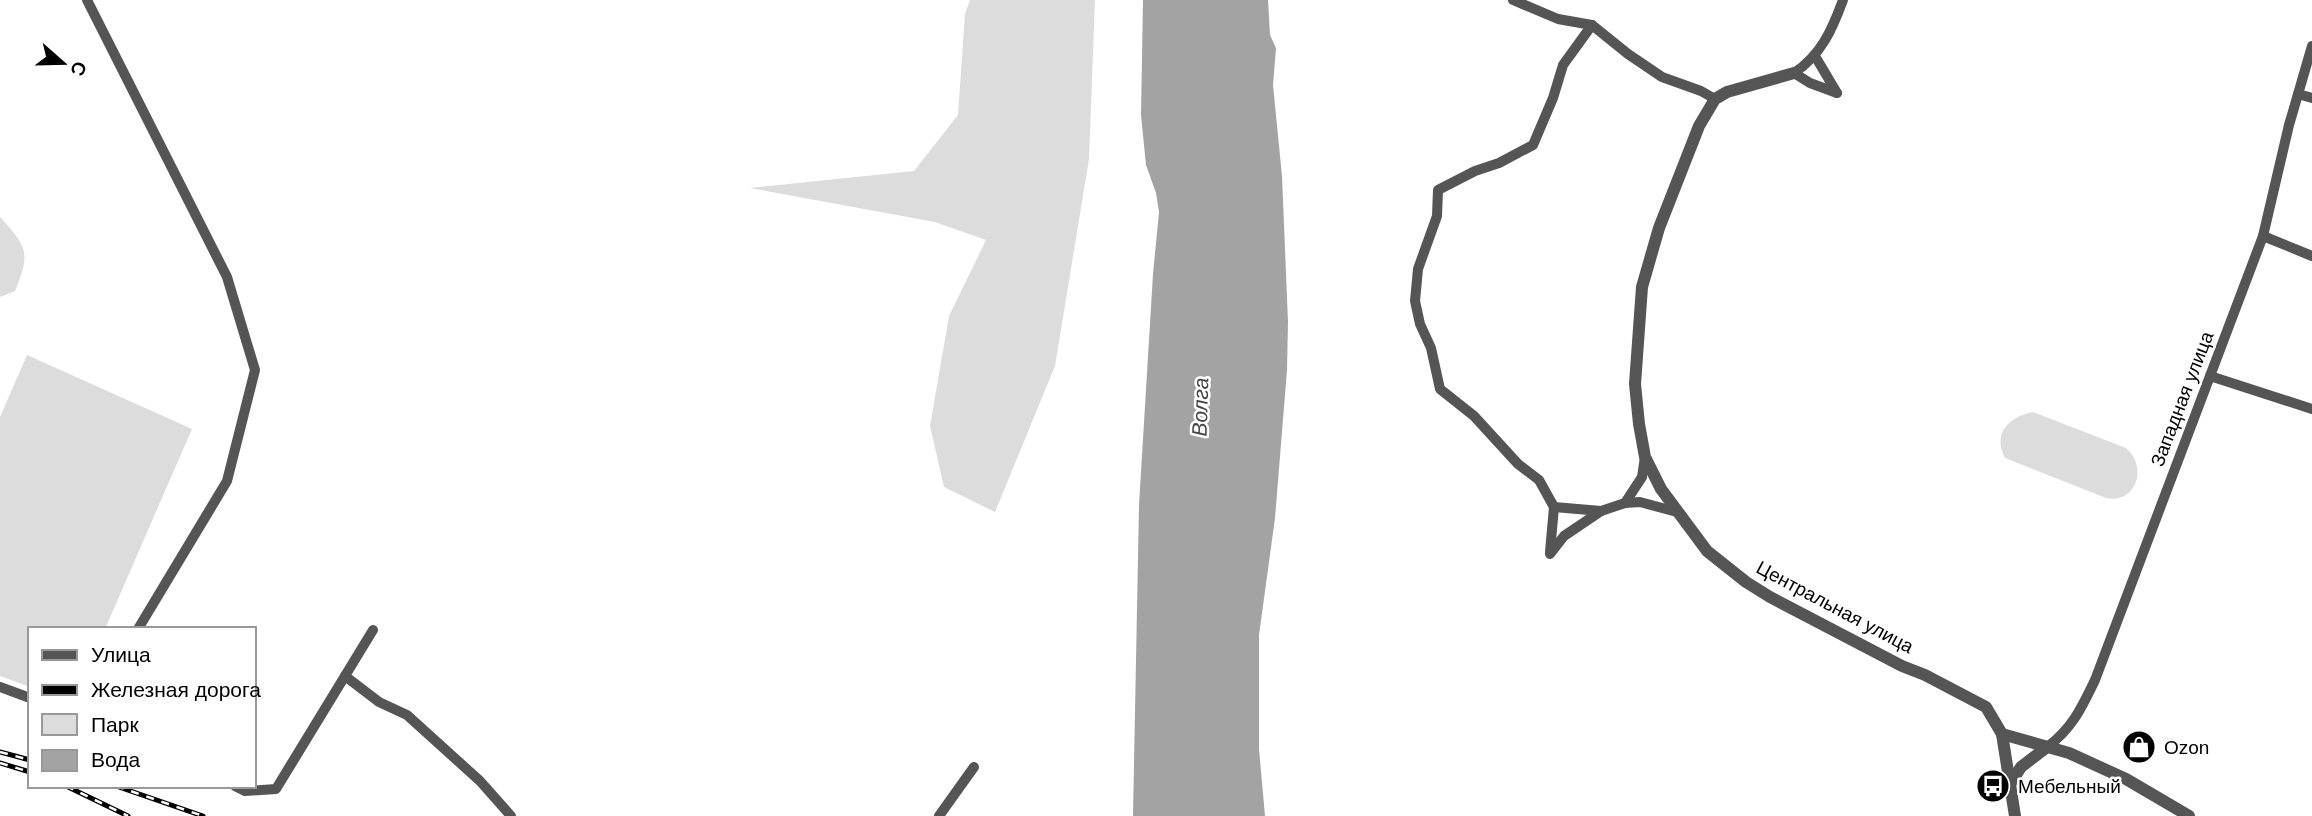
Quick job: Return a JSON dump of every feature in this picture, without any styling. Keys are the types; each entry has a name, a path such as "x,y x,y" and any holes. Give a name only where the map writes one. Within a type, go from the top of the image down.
{"street":[{"path":"87,0 227,278 255,370 227,481 139,627"},
{"path":"1513,0 1558,19 1592,25 1662,77 1715,99 1727,92 1794,73 1815,56 1825,42 1843,0"},
{"path":"1592,25 1563,65 1553,98 1533,145 1438,190 1437,216 1418,270 1415,301 1420,324 1431,348 1440,390 1474,416 1518,464 1539,480 1554,507 1550,554 1564,536 1601,511 1625,503 1640,502 1677,512"},
{"name":"Западная улица","path":"2047,747 2074,723 2095,680 2263,236 2312,46"},
{"path":"1794,73 1810,83 1837,93 1815,56"},
{"path":"2298,94 2312,98"},
{"name":"Центральная улица","path":"1715,99 1699,126 1658,228 1642,287 1635,384 1645,457 1661,489 1707,551 1746,582 1902,666 1986,707 2002,734 2015,816"},
{"path":"2263,236 2312,256"},
{"path":"2210,376 2312,410"},
{"path":"1625,503 1642,477 1645,457"},
{"path":"1554,507 1601,511"},
{"path":"239,788 245,791 276,789 373,629"},
{"path":"345,676 379,702 408,715 480,781 511,816"},
{"path":"0,687 28,697"},
{"path":"2002,734 2069,753 2126,779 2189,816"},
{"path":"2010,784 2021,767 2047,747"},
{"path":"939,816 974,767"}],"green space":[{"path":"970,0 1095,0 1089,159 1055,366 995,512 944,487 930,426 949,316 986,240 935,222 750,188 914,171 958,115 965,14"},
{"path":"0,217 21,243 24,258 15,291 0,297"},
{"path":"27,355 192,429 106,627 28,627 28,686 0,676 0,417"},
{"path":"2033,412 2126,448 2137,465 2136,483 2131,490 2125,496 2106,498 2005,458 2001,441 2005,428 2024,414"}],"water":[{"name":"Волга","path":"1143,0 1268,0 1270,35 1276,48 1273,85 1282,176 1288,322 1287,370 1275,518 1259,635 1259,749 1265,816 1133,816 1139,505 1159,212 1156,193 1146,165 1141,115"}],"railway":[{"path":"0,752 28,759"},
{"path":"0,763 28,771"},
{"path":"70,788 128,816"},
{"path":"122,788 203,816"}],"place":[{"name":"Ozon","path":"2139,747"},
{"name":"Мебельный","path":"1993,786"}]}
